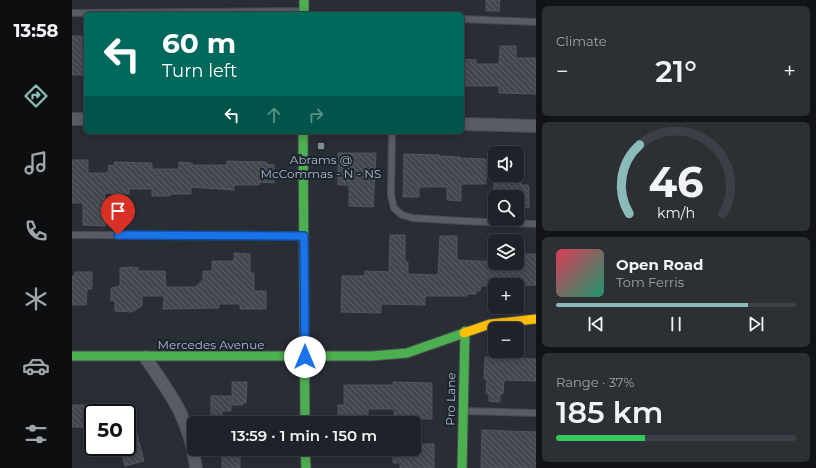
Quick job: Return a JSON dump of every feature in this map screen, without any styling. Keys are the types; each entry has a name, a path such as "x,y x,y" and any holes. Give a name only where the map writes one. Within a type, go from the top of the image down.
{"street":[{"path":"304,0 304,12"},
{"path":"72,119 84,119"},
{"path":"464,124 536,126"},
{"path":"304,134 305,416"},
{"name":"Mercedes Avenue","path":"72,356 372,356 407,353 465,331 490,324 536,319"},
{"name":"Pro Lane","path":"462,468 465,331"},
{"path":"145,357 171,395 186,423 193,447 196,468"},
{"path":"306,456 306,468"}],"lane":[{"path":"72,13 84,13"},
{"path":"464,19 536,22"},
{"path":"392,134 390,195 394,208 402,215 413,218 536,224"},
{"path":"72,235 304,236"},
{"path":"463,411 536,413"}],"building":[{"path":"486,0 500,0 499,11 486,11"},
{"path":"72,36 82,36 84,75 72,75"},
{"path":"500,46 516,46 516,58 536,58 536,94 499,93 499,86 464,86 464,59 476,60 476,64 499,64"},
{"path":"338,153 376,153 373,207 349,206 349,185 338,185"},
{"path":"404,154 486,159 486,184 461,184 461,201 447,200 447,187 419,187 419,197 403,197"},
{"path":"72,160 88,160 88,173 108,173 109,165 114,166 114,162 152,163 152,169 179,169 179,162 192,163 192,165 227,165 227,161 266,162 266,164 274,165 274,183 260,182 259,185 234,185 234,190 191,187 191,194 170,194 170,196 152,196 152,189 129,189 129,194 105,193 105,226 83,225 83,203 72,203"},
{"path":"494,182 521,182 521,185 528,185 529,208 524,208 524,190 494,190"},
{"path":"390,235 405,235 405,262 408,262 408,274 438,275 440,236 457,236 457,260 488,262 488,270 524,270 524,254 536,254 536,285 524,285 524,278 488,278 488,286 481,286 480,291 476,291 476,294 467,294 467,296 425,296 425,305 381,304 381,313 341,312 342,276 365,276 365,271 389,272"},
{"path":"234,253 250,254 250,273 254,273 254,291 266,291 266,309 240,309 240,304 219,304 219,308 163,309 164,296 142,296 142,306 132,312 115,311 115,301 111,301 111,288 120,286 120,268 138,268 138,271 165,271 166,287 195,287 203,280 203,271 212,271 212,261 234,261"},
{"path":"75,272 92,272 92,289 87,289 86,305 72,305 72,276 75,276"},
{"path":"485,357 536,359 536,381 504,380 503,394 500,394 500,402 489,401 489,394 486,394 487,379 484,379"},
{"path":"232,382 247,382 246,403 243,403 243,405 232,405"},
{"path":"393,382 432,383 432,419 421,419 421,416 394,416 394,409 368,409 368,416 338,416 338,405 344,405 344,385 393,385"},
{"path":"211,396 231,396 231,411 222,411 222,416 211,416"},
{"path":"72,405 84,405 84,427 72,427"},
{"path":"136,430 144,461 125,466 122,456 136,456"},
{"path":"482,430 536,432 536,468 481,468"},
{"path":"421,444 434,444 434,468 400,468 400,463 393,463 393,456 421,456"},
{"path":"222,456 240,456 240,468 222,468"}],"traffic: fast":[{"path":"304,0 304,12"},
{"path":"303,134 305,416"},
{"path":"462,468 465,331"},
{"path":"72,356 372,356 407,353 464,333"},
{"path":"305,456 306,468"}],"traffic: slow":[{"path":"464,333 490,324 536,319"}],"place":[{"name":"Abrams @ McCommas - N - NS","path":"321,146"}],"route":[{"path":"118,235 304,236 305,357"}]}
